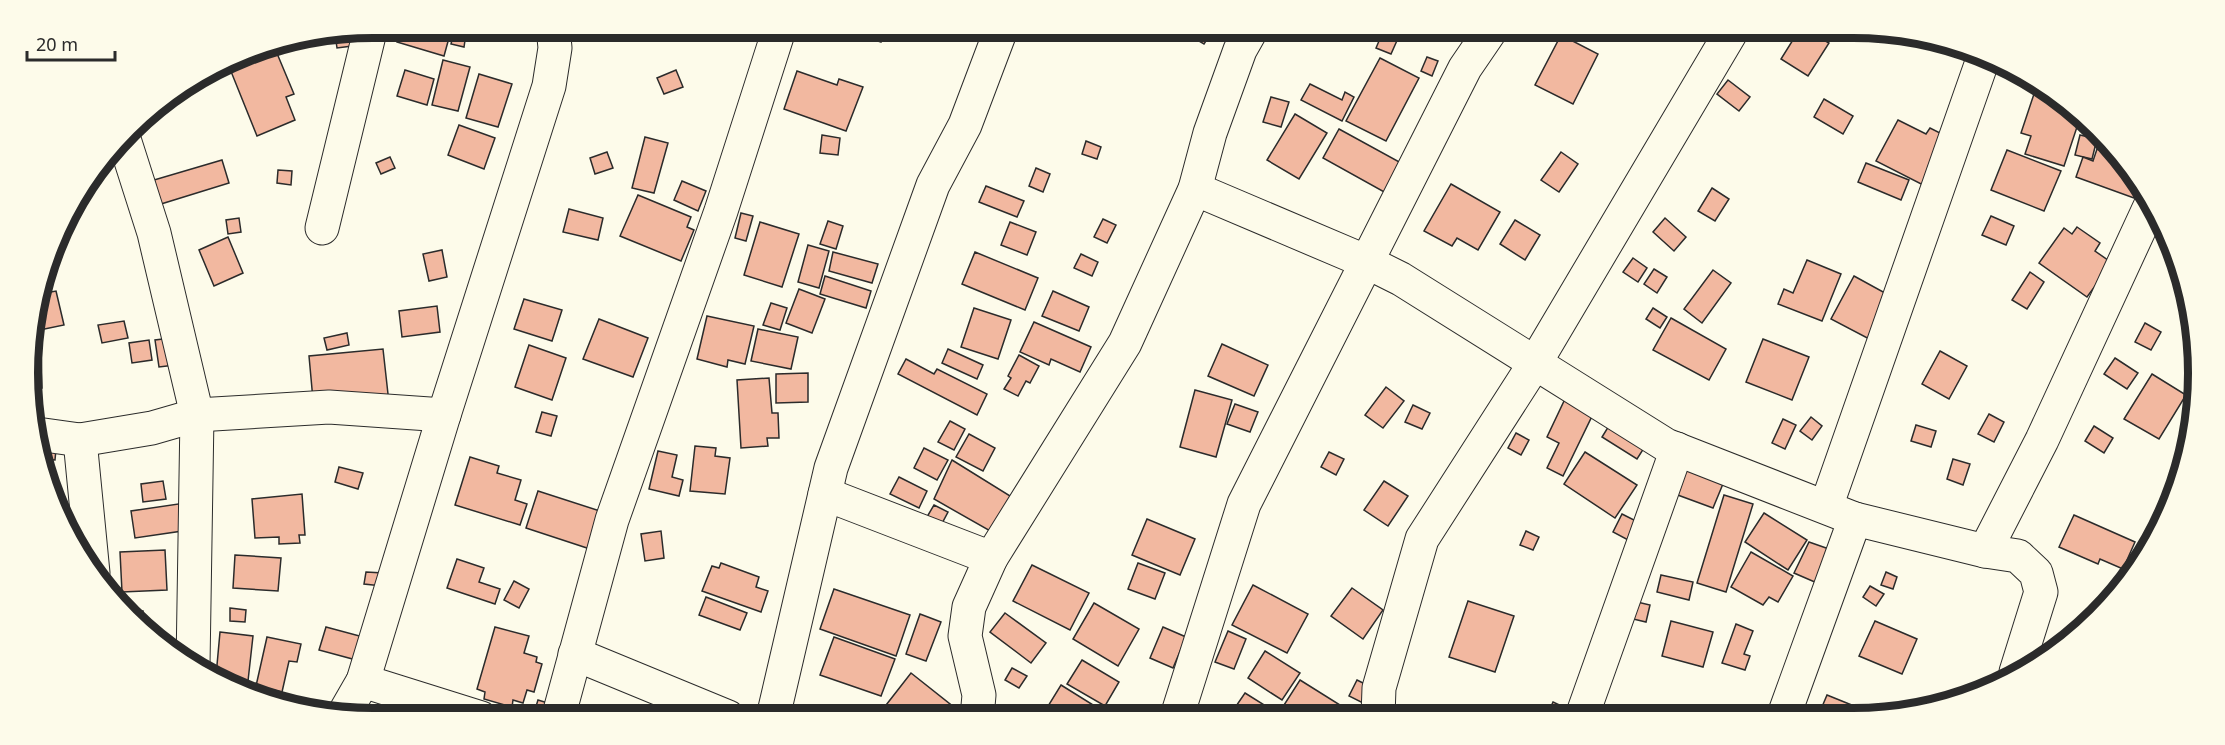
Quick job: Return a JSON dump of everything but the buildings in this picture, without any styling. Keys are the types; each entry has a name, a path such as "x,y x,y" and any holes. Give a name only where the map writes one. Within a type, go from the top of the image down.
{"street":[{"path":"322,228 368,38"},
{"path":"348,707 363,681 444,415 549,86 555,48 554,38"},
{"path":"561,708 612,520 721,211 776,38"},
{"path":"775,708 831,468 933,185 965,125 998,38"},
{"path":"978,708 979,695 965,636 969,607 991,558 1125,343 1196,189 1210,133 1240,50 1247,38"},
{"path":"1180,708 1244,504 1465,68 1485,38"},
{"path":"1378,708 1379,688 1422,539 1535,363 1727,38"},
{"path":"1786,708 1841,513 1982,63"},
{"path":"126,147 154,233 197,415 193,656"},
{"path":"1196,189 1367,262 1401,279 1666,445 1841,513 1985,551 2018,556 2036,573 2041,592 2019,664"},
{"path":"1985,551 2042,440 2147,213"},
{"path":"43,435 80,441 152,428 197,415 329,407 444,415"},
{"path":"80,441 91,555"},
{"path":"1585,708 1677,449"},
{"path":"825,494 991,558"},
{"path":"575,654 706,708"},
{"path":"363,681 449,708"}]}
